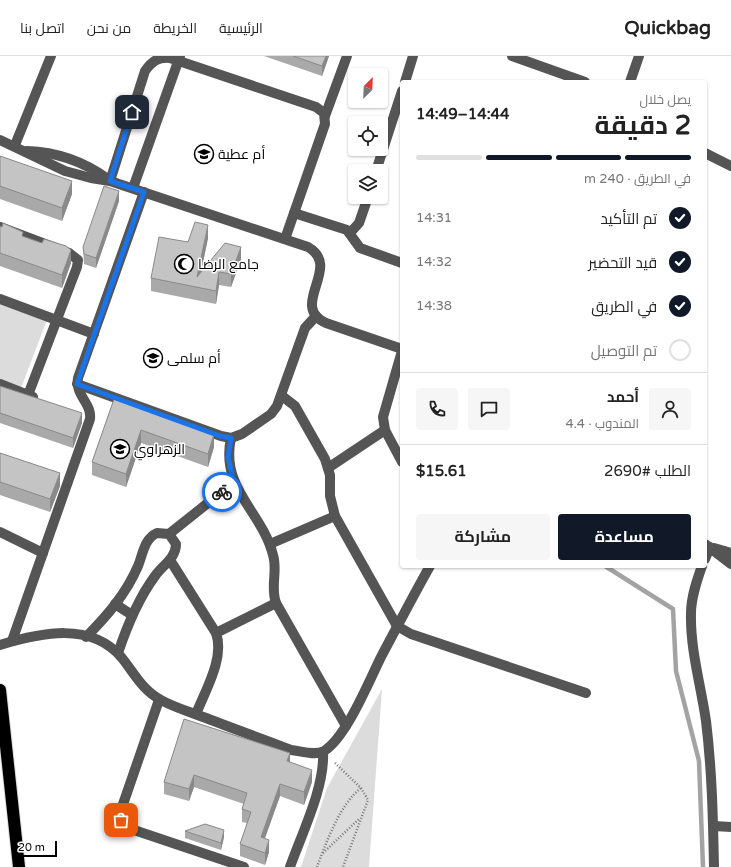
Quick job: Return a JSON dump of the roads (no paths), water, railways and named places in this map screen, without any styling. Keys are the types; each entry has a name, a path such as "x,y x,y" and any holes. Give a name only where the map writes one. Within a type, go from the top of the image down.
{"highway":[{"path":"0,690 20,867"}],"street":[{"path":"14,146 51,56"},
{"path":"285,239 325,124 325,116 347,56"},
{"path":"406,80 413,56"},
{"path":"512,56 580,80"},
{"path":"631,80 639,56"},
{"path":"110,181 145,71 155,60 162,57 179,58 316,107 321,109 325,116"},
{"path":"133,188 179,58"},
{"path":"378,164 400,97"},
{"path":"0,140 65,171 110,181 133,188 314,250 320,260 321,267 312,306 316,316 326,323 400,349"},
{"path":"25,151 55,153 70,158 84,164 110,181"},
{"path":"707,154 731,166"},
{"path":"12,641 90,419 90,409 80,395 77,384 144,192"},
{"path":"350,233 359,223 366,204"},
{"path":"294,213 344,229 350,233 354,242 360,248 400,262"},
{"path":"0,227 76,257 77,267 28,395"},
{"path":"0,299 94,334"},
{"path":"77,384 220,436 231,438 242,434 271,414 277,406 282,396 305,328 316,316"},
{"path":"400,357 383,417 385,430 400,458"},
{"path":"0,384 42,400"},
{"path":"282,396 288,399 295,406 328,468 330,496 335,516 397,626 411,634 586,693"},
{"path":"76,414 90,419"},
{"path":"328,468 385,430"},
{"path":"231,438 228,457 234,483 270,544 275,564 273,587 276,603 346,726"},
{"path":"169,534 234,483"},
{"path":"270,544 335,516"},
{"path":"0,532 43,553"},
{"path":"86,637 115,604 130,582 148,539 157,532 169,534 173,538 176,550 170,560 153,578 132,615 118,653"},
{"path":"707,545 731,553"},
{"path":"707,545 731,564"},
{"path":"170,560 216,634 219,646 219,653 196,714"},
{"path":"0,645 12,641 59,632 86,637 101,642 118,653 138,680 159,700 291,750 308,753 322,752 332,746 346,726 397,626 429,568"},
{"path":"701,568 697,580 691,612 692,639 706,721 714,826 714,867"},
{"path":"216,634 276,603"},
{"path":"115,604 132,615"},
{"path":"159,700 121,810 121,820 123,824 131,829 244,867"},
{"path":"290,867 321,780 323,767 322,752"},
{"path":"714,826 731,827"}],"waterway":[{"path":"608,568 673,609 676,671 699,761 703,867"}],"place":[{"name":"أم عطية","path":"204,154"},
{"name":"جامع الرضا","path":"184,264"},
{"name":"أم سلمى","path":"153,358"},
{"name":"الزهراوي","path":"120,449"}]}
